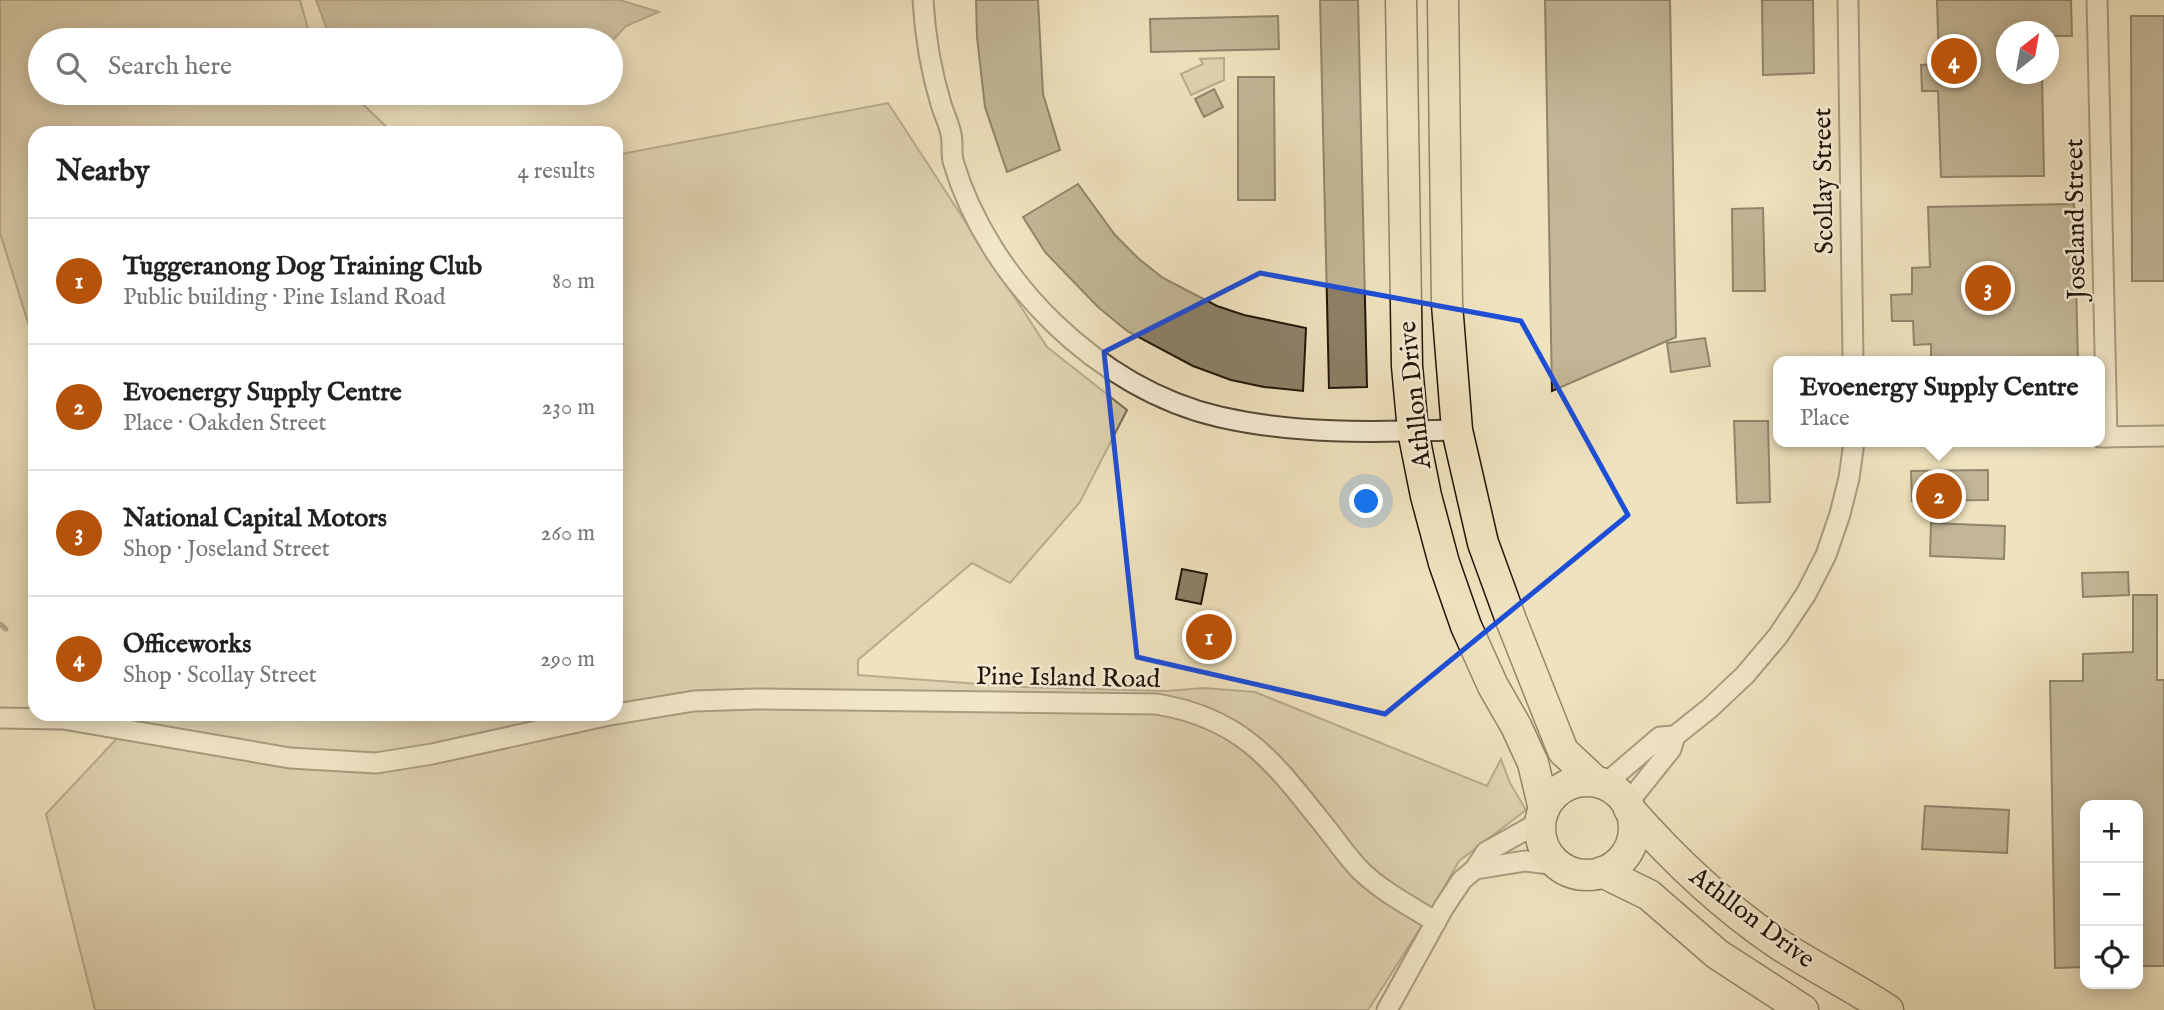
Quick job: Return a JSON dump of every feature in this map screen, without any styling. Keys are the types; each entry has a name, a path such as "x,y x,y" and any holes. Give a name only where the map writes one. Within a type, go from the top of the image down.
{"main road":[{"name":"Athllon Drive","path":"1401,0 1407,366 1413,431 1426,496 1444,563 1466,626 1533,764 1542,813"},
{"name":"Athllon Drive","path":"1443,0 1447,304 1457,430 1483,544 1563,751 1600,783"},
{"path":"1584,781 1600,783 1622,797 1634,828 1628,850 1621,860 1602,872 1579,874 1558,864 1544,847 1541,836 1542,813 1556,792 1564,786 1584,781"},
{"name":"Athllon Drive","path":"1628,807 1683,867 1737,913 1776,942 1888,1010"},
{"name":"Athllon Drive","path":"1602,872 1648,895 1717,954 1803,1010"}],"street":[{"path":"923,0 933,66 951,135 952,158 967,199 994,251 1024,290 1075,342 1112,370 1157,395 1219,416 1269,426 1334,432 1457,430"},
{"name":"Scollay Street","path":"1848,0 1853,356"},
{"name":"Joseland Street","path":"2097,0 2103,356"},
{"path":"2105,437 2164,436"},
{"path":"1628,807 1671,749 1675,736 1710,708 1753,666 1778,636 1806,594 1826,555 1840,514 1849,478 1852,447"},
{"name":"Pine Island Road","path":"623,713 694,701 757,699 1156,704 1175,707 1211,718 1259,748 1285,776 1360,870 1388,894 1436,922"},
{"name":"Pine Island Road","path":"0,718 28,718"},
{"name":"Pine Island Road","path":"75,721 290,758 376,763 432,754 583,721"},
{"path":"1600,783 1660,737 1675,736"},
{"path":"1387,1010 1462,880 1475,869 1486,852 1529,828 1542,813"},
{"path":"1475,869 1518,861 1558,864"}],"highlighted area":[{"path":"1260,273 1521,321 1628,515 1385,714 1137,657 1104,352"}],"shaded area":[{"path":"0,0 300,0 308,28 28,28 28,105 364,105 386,126 28,126 28,323 0,233"},
{"path":"316,0 620,0 659,12 623,29 326,28"},
{"path":"1224,58 1224,80 1191,95 1181,74 1203,64 1200,59"},
{"path":"888,103 1047,347 1127,410 1080,502 1010,583 972,563 858,660 858,675 1023,687 1166,691 1204,688 1255,692 1487,786 1501,759 1510,783 1526,810 1459,861 1428,916 1368,1010 95,1010 46,814 122,733 122,721 623,721 623,154"}],"building":[{"path":"976,0 1038,0 1043,94 1060,150 1007,172 985,107 977,37"},
{"path":"1320,0 1358,0 1367,387 1329,388"},
{"path":"1545,0 1670,0 1676,337 1552,391"},
{"path":"1762,0 1813,0 1814,73 1763,75"},
{"path":"1937,0 2071,0 2072,36 2059,36 2059,21 1996,21 1996,84 2042,84 2044,176 1941,177 1938,91 1922,91 1921,65 1939,64"},
{"path":"1278,16 1279,49 1151,52 1150,19"},
{"path":"2131,16 2164,16 2164,281 2132,281"},
{"path":"1238,77 1274,77 1275,200 1238,200"},
{"path":"1214,89 1223,107 1204,117 1195,99"},
{"path":"1078,184 1115,235 1163,278 1217,306 1244,315 1306,328 1303,391 1231,380 1193,366 1127,331 1098,307 1045,252 1023,217"},
{"path":"2074,204 2078,356 1931,356 1931,344 1914,345 1913,321 1892,321 1891,295 1912,294 1912,268 1930,267 1928,207"},
{"path":"1763,208 1765,291 1733,291 1732,209"},
{"path":"1705,338 1710,366 1671,372 1667,343"},
{"path":"1734,421 1768,421 1770,502 1737,503"},
{"path":"1988,470 1988,500 1912,501 1911,471"},
{"path":"1931,523 2005,526 2004,559 1930,556"},
{"path":"1182,569 1207,574 1201,604 1176,599"},
{"path":"2128,572 2129,595 2083,597 2082,573"},
{"path":"2133,595 2157,595 2157,680 2164,680 2164,966 2143,966 2143,800 2080,800 2080,967 2055,968 2050,681 2083,681 2083,654 2133,652"},
{"path":"1925,806 2009,810 2007,853 1922,849"}],"waterway":[{"path":"0,624 6,629"}],"place":[{"name":"Officeworks","path":"1954,61"},
{"name":"National Capital Motors","path":"1988,288"},
{"name":"Evoenergy Supply Centre","path":"1939,496"},
{"name":"Tuggeranong Dog Training Club","path":"1209,637"}]}
